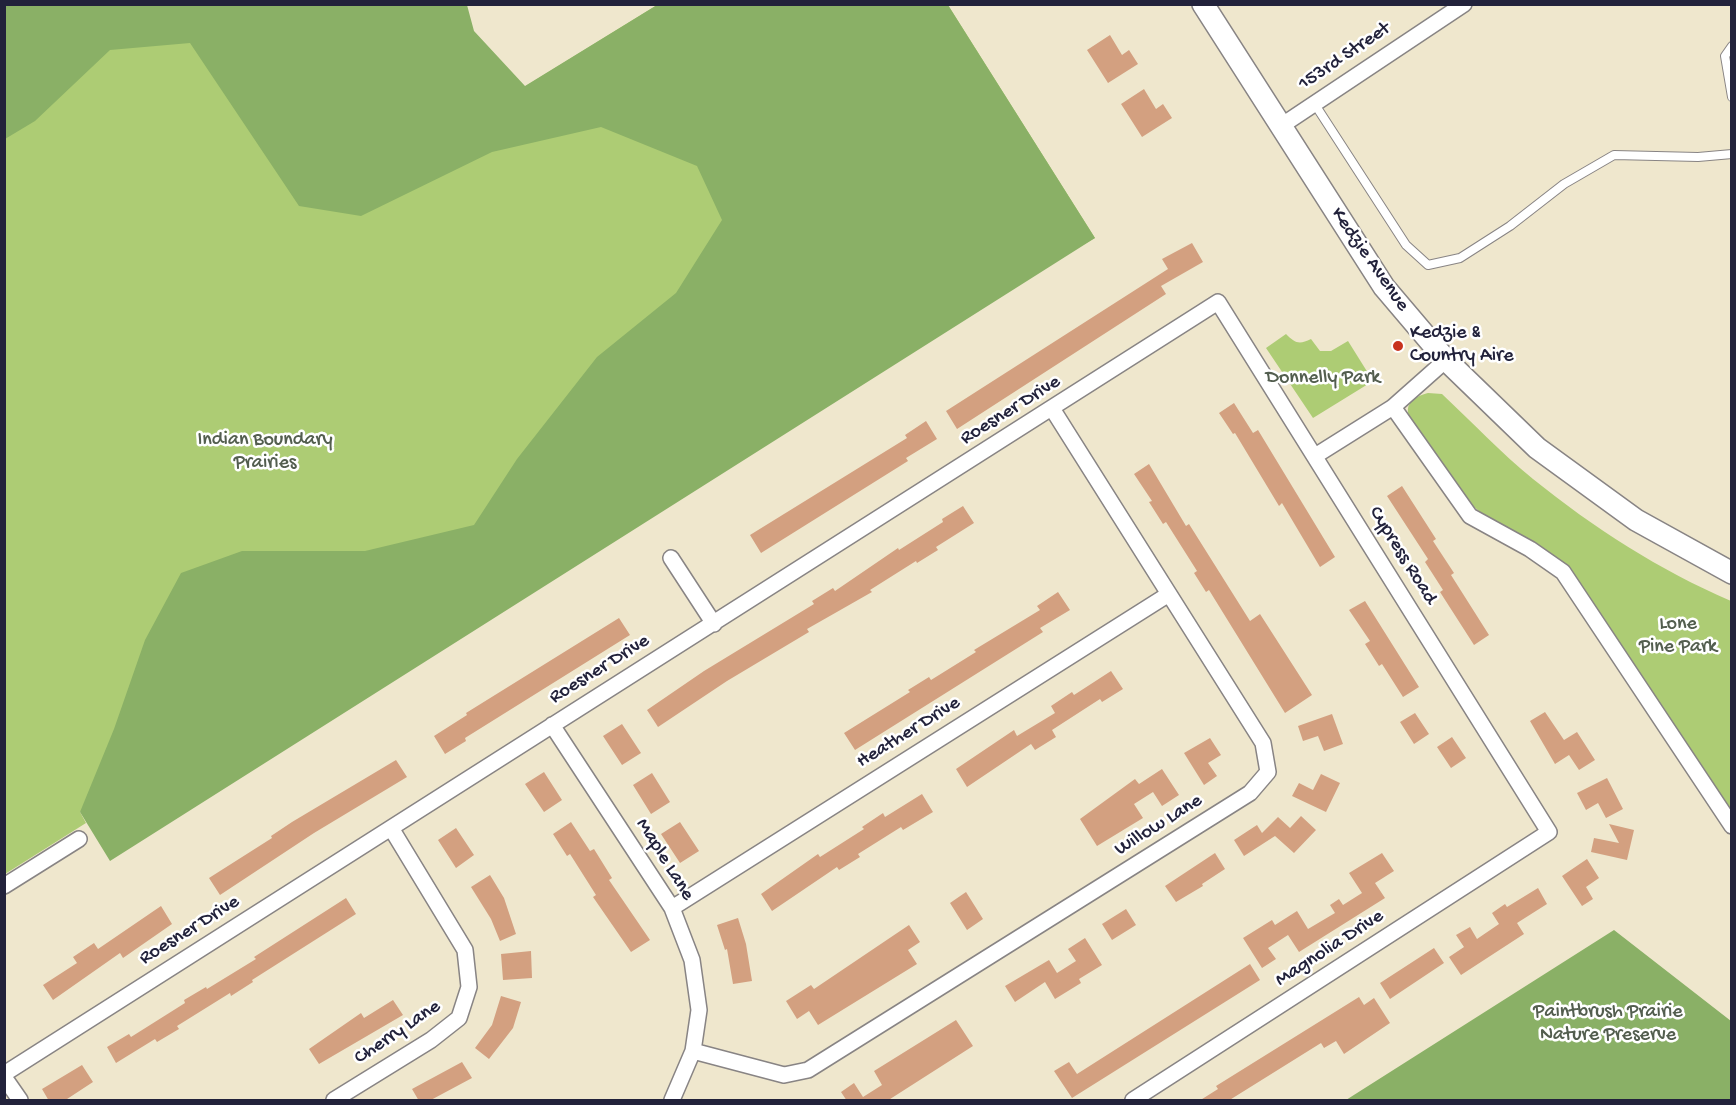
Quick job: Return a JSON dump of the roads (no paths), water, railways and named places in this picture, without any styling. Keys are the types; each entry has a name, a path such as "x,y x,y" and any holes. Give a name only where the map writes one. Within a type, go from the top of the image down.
{"main road":[{"name":"Kedzie Avenue","path":"1203,4 1384,287 1446,360 1537,448 1636,520 1731,573"}],"street":[{"name":"153rd Street","path":"1281,126 1464,4"},
{"name":"Roesner Drive","path":"4,1075 1218,303"},
{"name":"Cypress Road","path":"1218,303 1549,832"},
{"path":"1315,456 1393,407 1446,360"},
{"path":"1393,407 1470,516 1530,549 1563,572 1731,826"},
{"name":"Willow Lane","path":"693,1051 784,1075 808,1070 1250,793 1268,772 1263,743 1053,410"},
{"path":"671,558 714,624"},
{"name":"Heather Drive","path":"672,908 1169,594"},
{"name":"Maple Lane","path":"552,725 672,908 692,960 699,1010 693,1051 672,1101"},
{"name":"Cherry Lane","path":"334,1101 431,1040 459,1018 469,987 465,950 391,828"},
{"name":"Magnolia Drive","path":"1133,1101 1549,832"},
{"path":"4,886 79,839"},
{"path":"4,1075 20,1101"}],"lane":[{"path":"1731,46 1725,56 1731,97"},
{"path":"1314,103 1406,245 1428,265 1460,258 1510,226 1564,184 1614,155 1698,157 1731,154"}],"place":[{"name":"Kedzie & Country Aire","path":"1398,346"}],"park label":[{"name":"Donnelly Park","path":"1323,379"},
{"name":"Indian Boundary Prairies","path":"265,452"},
{"name":"Lone Pine Park","path":"1678,636"},
{"name":"Paintbrush Prairie Nature Preserve","path":"1608,1024"}]}
